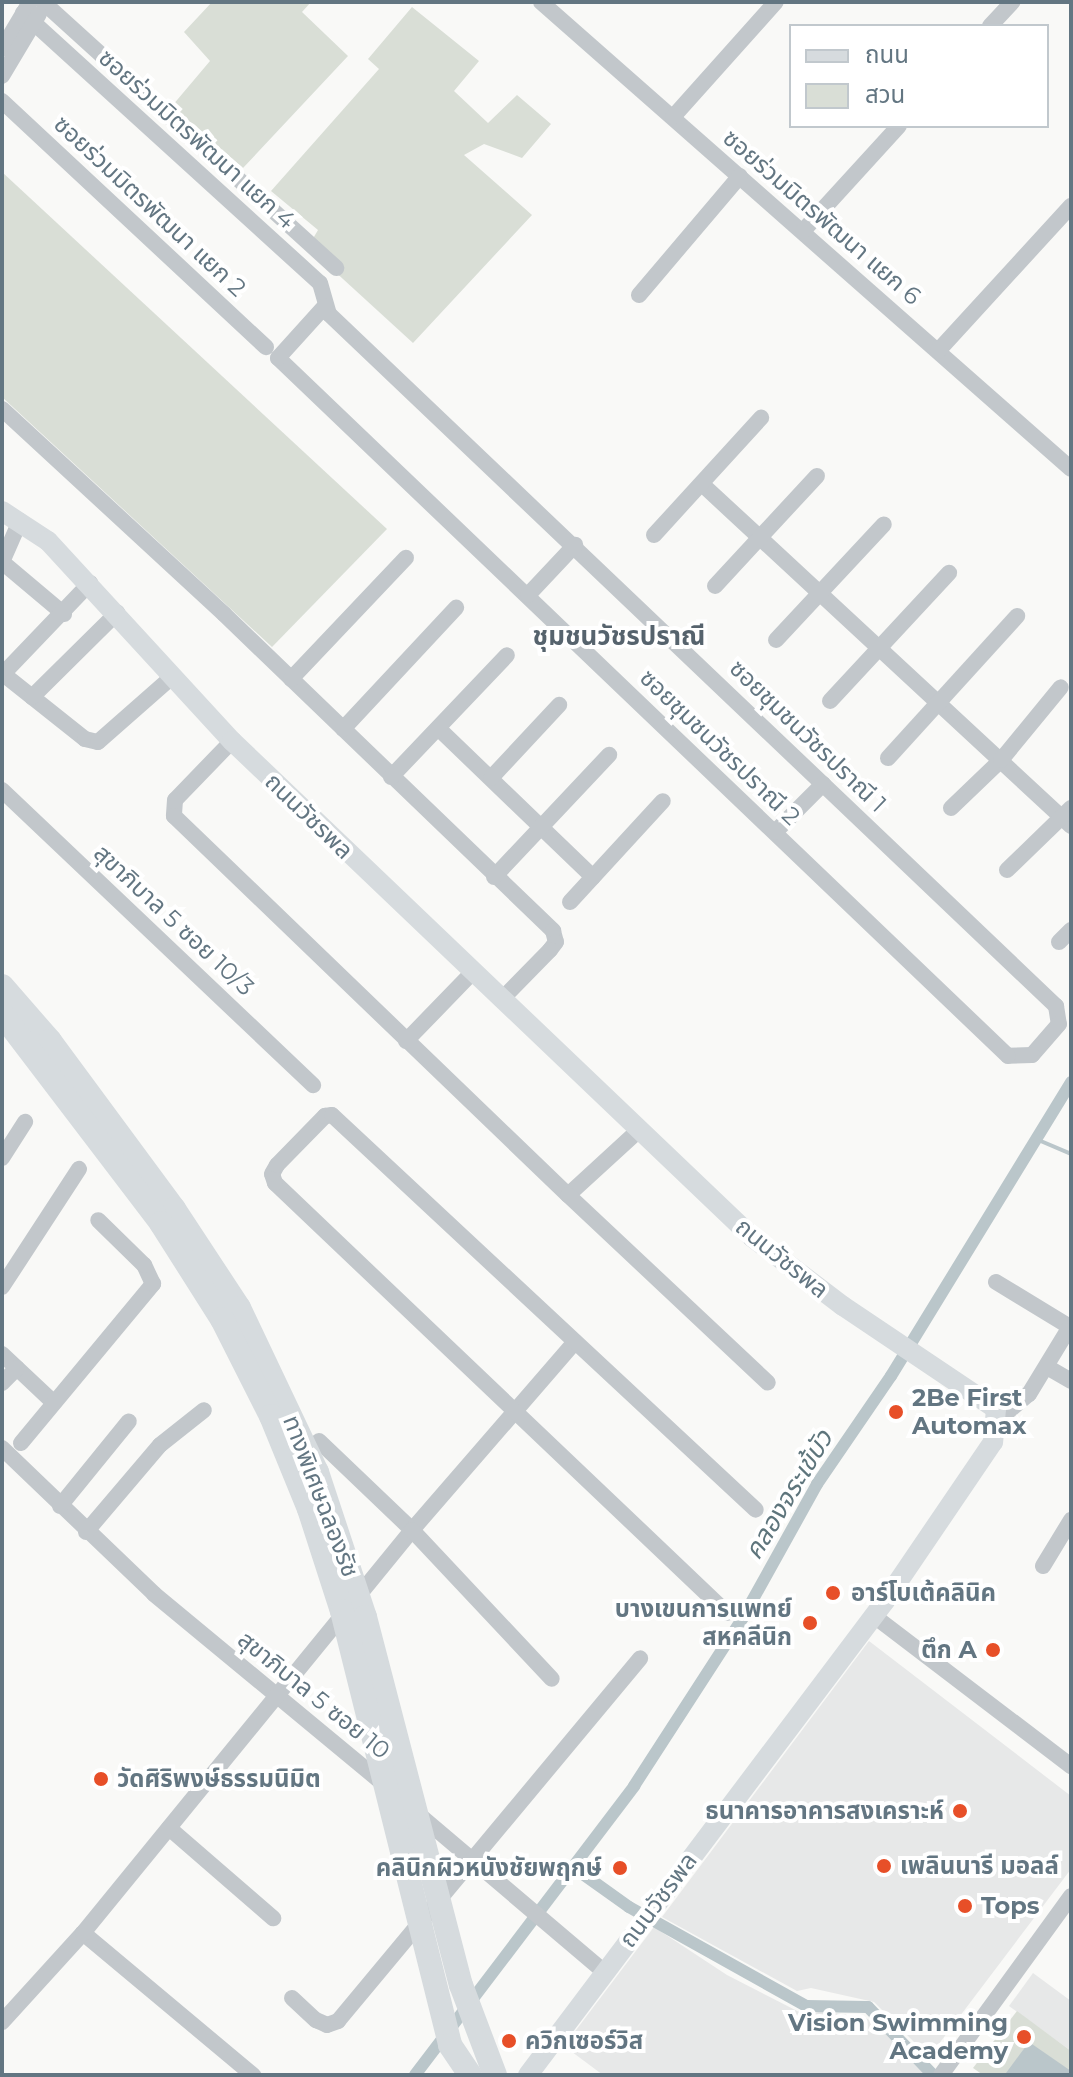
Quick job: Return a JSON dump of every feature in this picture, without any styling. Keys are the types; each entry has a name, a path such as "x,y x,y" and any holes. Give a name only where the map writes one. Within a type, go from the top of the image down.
{"highway":[{"name":"ทางพิเศษฉลองรัช","path":"2,986 50,1041 166,1197 239,1308 317,1472 365,1617 461,1985 495,2075"},
{"name":"ทางพิเศษฉลองรัช","path":"2,1014 106,1144 161,1223 222,1319 271,1416 309,1509 342,1611 450,2045 470,2075"},
{"path":"450,2045 456,2075"}],"main road":[{"name":"ถนนวัชรพล","path":"2,511 20,521 90,583 232,741 472,973 775,1257 893,1340 988,1400 999,1419 993,1442 874,1616 603,1971 528,2075"}],"street":[{"name":"ซอยร่วมมิตรพัฒนา แยก 6","path":"541,2 1071,469"},
{"path":"673,117 776,2"},
{"path":"992,24 1012,2"},
{"path":"2,49 37,8"},
{"path":"2,76 37,8"},
{"path":"37,8 336,268"},
{"name":"ซอยร่วมมิตรพัฒนา แยก 4","path":"37,8 320,283 325,306"},
{"name":"ซอยร่วมมิตรพัฒนา แยก 2","path":"2,101 266,347"},
{"path":"803,231 897,128"},
{"path":"639,295 740,176"},
{"path":"938,351 1071,206"},
{"name":"ซอยชุมชนวัชรปราณี 1","path":"325,306 1066,1018 1045,1039"},
{"name":"ซอยชุมชนวัชรปราณี 2","path":"325,306 278,358 1008,1056 1025,1058 1045,1039"},
{"path":"2,409 291,679 553,931 556,942 501,1000"},
{"path":"654,535 703,485 761,418"},
{"path":"715,586 763,538 817,476"},
{"path":"703,485 879,650 1068,818 1007,870"},
{"path":"20,521 2,562 64,614"},
{"path":"776,640 821,596 884,524"},
{"path":"528,595 575,545"},
{"path":"291,679 406,558"},
{"path":"830,701 949,573"},
{"path":"90,583 64,614 3,674 85,739 98,742 172,677"},
{"path":"343,729 456,608"},
{"path":"32,697 117,613"},
{"path":"888,758 1017,616"},
{"path":"391,777 507,655"},
{"path":"951,808 1001,760 1061,687"},
{"path":"491,778 559,705"},
{"path":"438,728 593,877"},
{"path":"232,741 175,800 174,816 406,1041 768,1383"},
{"path":"494,877 609,755"},
{"path":"775,832 823,784"},
{"name":"สุขาภิบาล 5 ซอย 10/3","path":"2,790 313,1085"},
{"path":"570,902 663,801"},
{"path":"406,1041 472,973"},
{"path":"727,1613 513,1413 275,1183 272,1174 277,1165 325,1116 332,1115 756,1510"},
{"path":"2,1158 25,1122"},
{"path":"568,1195 639,1130"},
{"path":"2,1287 79,1169"},
{"path":"21,1443 153,1284 144,1265 98,1220"},
{"path":"996,1282 1070,1326 1029,1394 999,1419"},
{"path":"2,2022 83,1933 278,1698 412,1530 575,1342"},
{"path":"2,1354 54,1403"},
{"path":"1047,1367 1071,1381"},
{"path":"2,1383 17,1368"},
{"path":"86,1532 160,1445 204,1410"},
{"path":"60,1506 129,1421"},
{"path":"319,1441 412,1530 552,1679"},
{"name":"สุขาภิบาล 5 ซอย 10","path":"2,1448 86,1532 603,1971"},
{"path":"1043,1566 1071,1520"},
{"path":"874,1616 1071,1766"},
{"path":"292,1998 316,2020 327,2025 338,2021 640,1658"},
{"path":"169,1828 273,1918"},
{"path":"943,2072 1071,1896"},
{"path":"83,1933 253,2075"}],"shaded area":[{"path":"869,1641 1071,1796 1071,1869 929,2057 874,2002 811,1988 797,1991 662,1917"},
{"path":"654,1927 727,1975 805,2015 823,2011 866,2018 892,2035 926,2075 603,2075 564,2046"},
{"path":"1033,1973 1071,2001 1071,2051 1009,2006"},
{"path":"1029,2042 1071,2071 1071,2075 1006,2073"}],"green space":[{"path":"212,2 311,2 302,12 348,56 243,168 172,106 210,61 184,32"},
{"path":"412,7 479,61 454,91 488,123 517,95 551,124 522,158 484,144 464,155 532,215 413,343 308,247 318,230 271,191 379,69 368,59"},
{"path":"2,172 387,529 272,647 2,397"},
{"name":"Vision Swimming Academy","path":"1017,2011 1071,2051 1071,2075 983,2075 973,2068"}],"waterway":[{"name":"คลองจระเข้บัว","path":"415,2075 634,1786 742,1619 817,1484 891,1376 1071,1082"},
{"path":"1036,1139 1071,1154"},
{"path":"573,1867 629,1907 806,2006 868,2007 933,2075"}],"place":[{"name":"2Be First Automax","path":"896,1412"},
{"name":"อาร์โบเต้คลินิค","path":"833,1593"},
{"name":"บางเขนการแพทย์ สหคลีนิก","path":"810,1623"},
{"name":"ตึก A","path":"993,1650"},
{"name":"วัดศิริพงษ์ธรรมนิมิต","path":"101,1779"},
{"name":"ธนาคารอาคารสงเคราะห์","path":"960,1811"},
{"name":"เพลินนารี มอลล์","path":"884,1866"},
{"name":"คลินิกผิวหนังชัยพฤกษ์","path":"620,1868"},
{"name":"Tops","path":"965,1906"},
{"name":"Vision Swimming Academy","path":"1024,2037"},
{"name":"ควิกเซอร์วิส","path":"509,2041"}],"district":[{"name":"ชุมชนวัชรปราณี","path":"619,637"}]}
